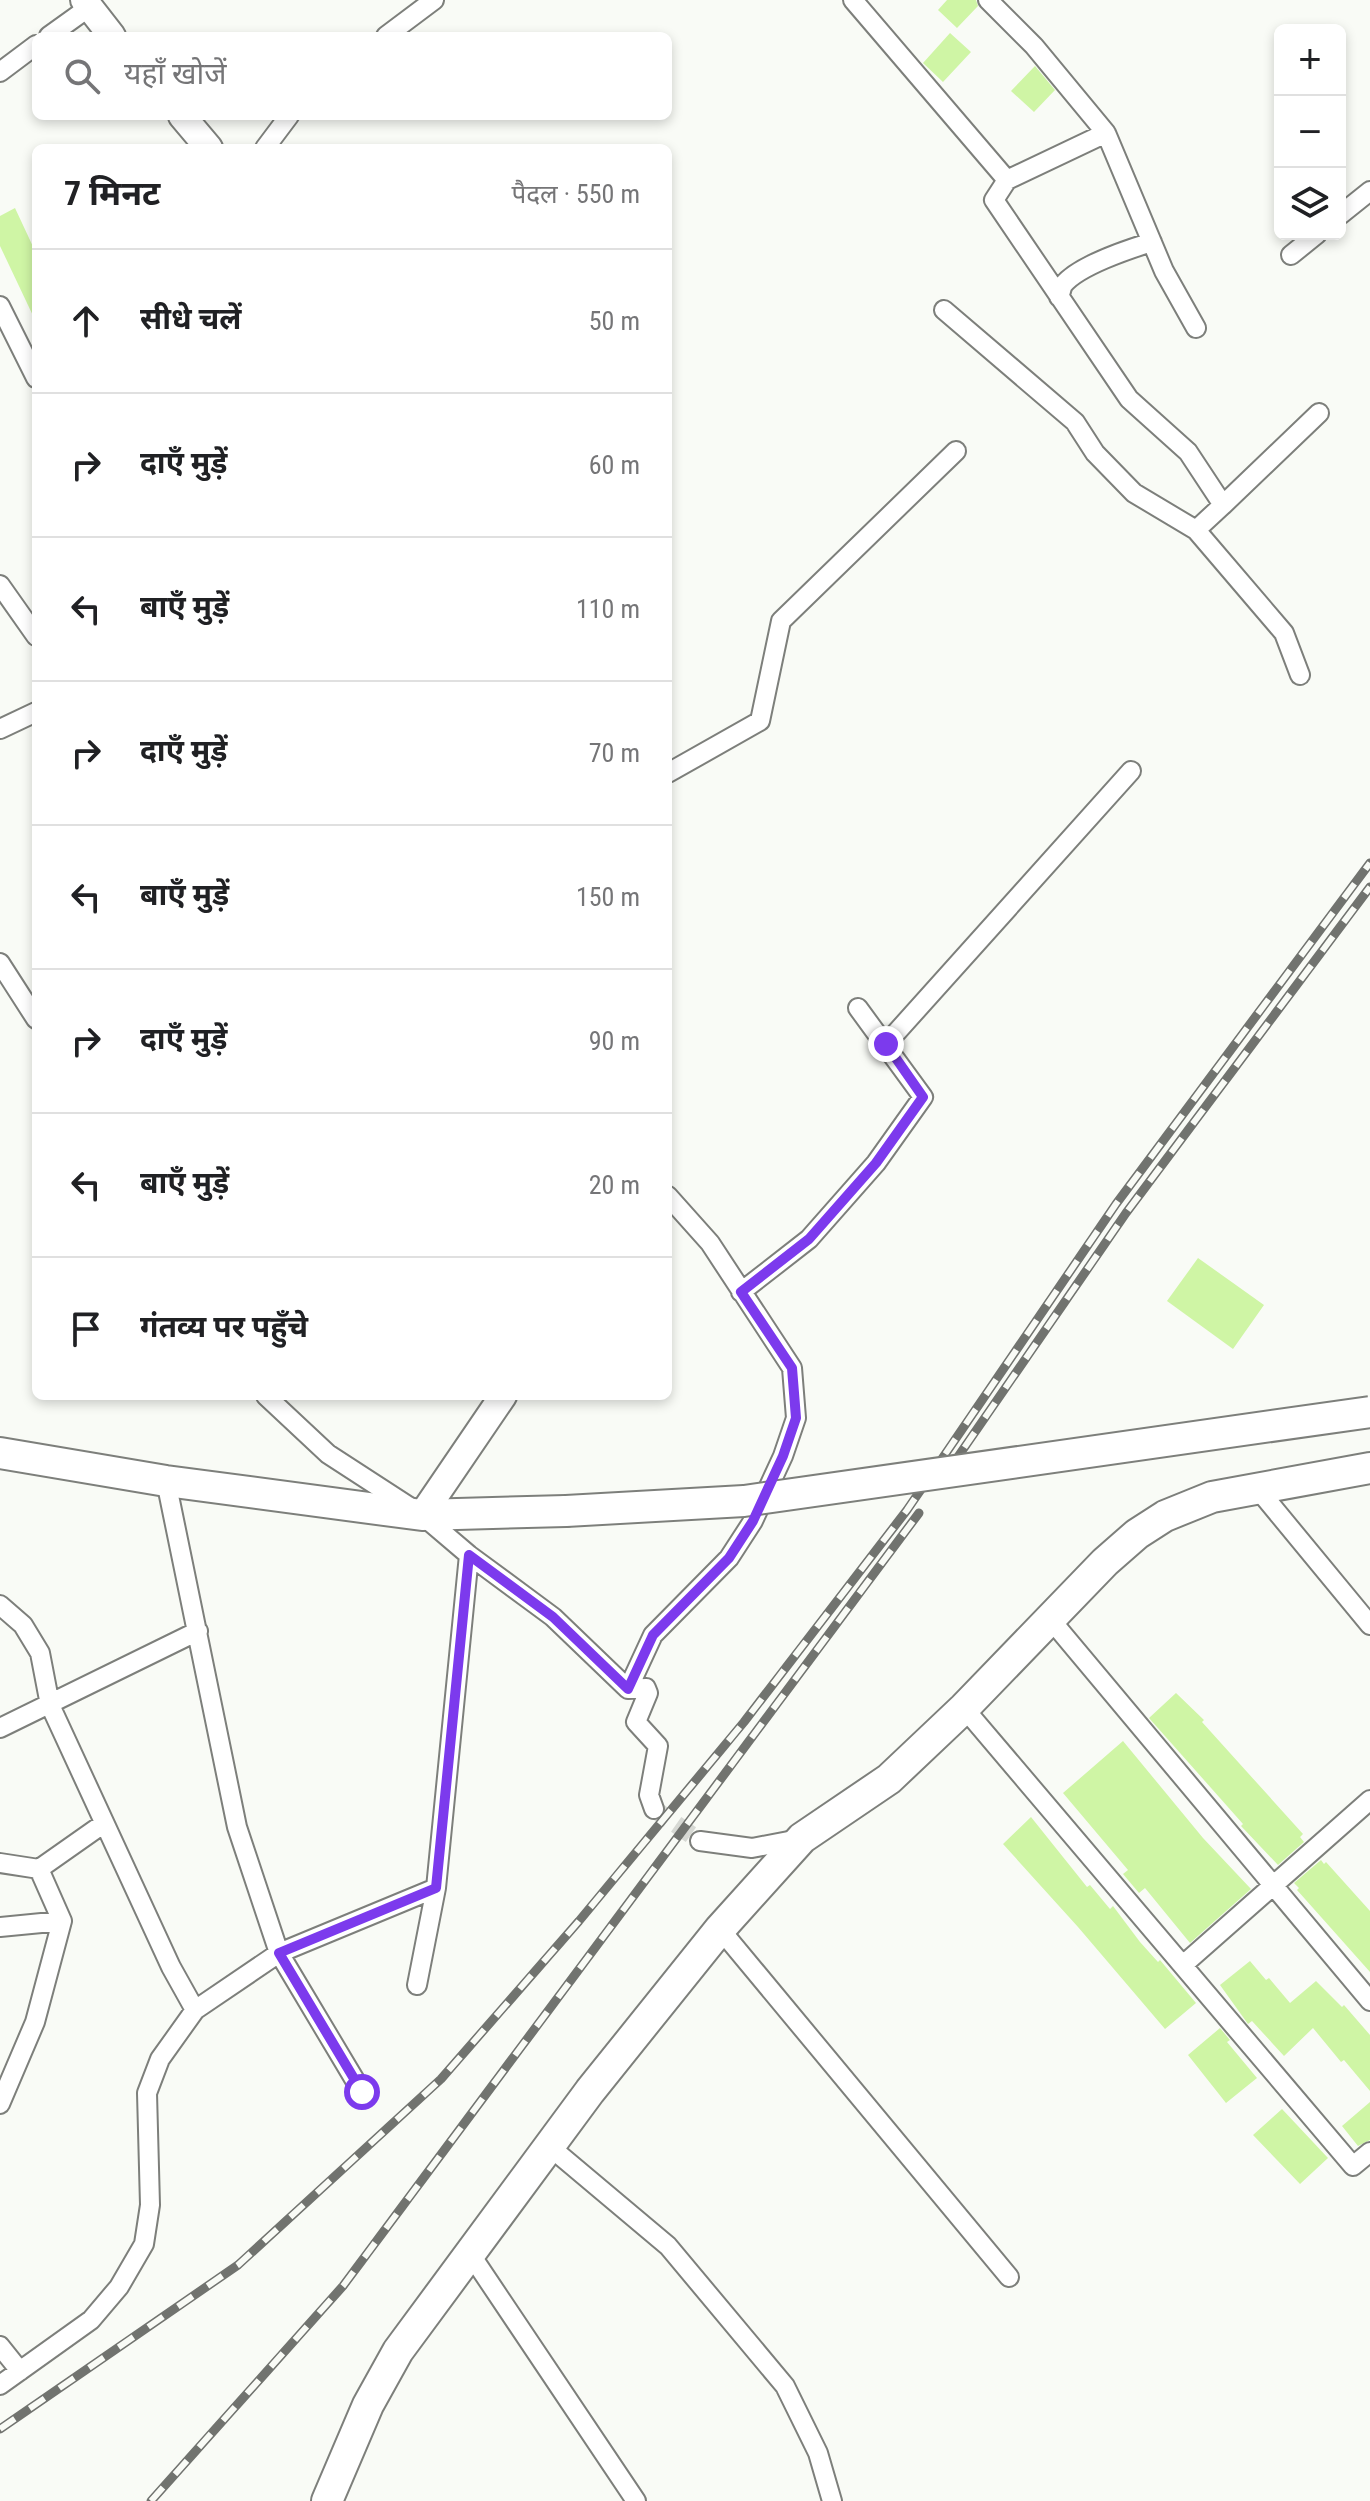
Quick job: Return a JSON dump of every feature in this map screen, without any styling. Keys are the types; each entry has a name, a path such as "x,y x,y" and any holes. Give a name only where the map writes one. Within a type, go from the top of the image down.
{"main road":[{"path":"0,1453 166,1481 422,1515 566,1511 744,1501 1370,1412"},
{"path":"327,2501 368,2405 398,2351 590,2091 720,1929 802,1838 889,1779 964,1708 1105,1562 1137,1534 1212,1497 1370,1468"}],"street":[{"path":"391,32 434,0"},
{"path":"853,0 1007,180"},
{"path":"988,0 1034,46 1106,133 1164,271 1196,328"},
{"path":"54,32 86,4 109,32"},
{"path":"0,72 32,48"},
{"path":"185,120 206,144"},
{"path":"268,144 286,120"},
{"path":"1106,133 1007,180 994,200 1129,399 1188,452 1223,505"},
{"path":"1346,210 1370,191"},
{"path":"1291,255 1310,240"},
{"path":"1059,297 1063,285 1083,271 1118,252 1152,242"},
{"path":"0,306 32,370"},
{"path":"944,310 1075,422 1095,453 1134,493 1196,530 1284,633 1300,675"},
{"path":"1196,530 1319,413"},
{"path":"672,771 760,721 781,621 956,451"},
{"path":"0,585 32,630"},
{"path":"0,729 32,714"},
{"path":"886,1044 1131,771"},
{"path":"0,963 32,1013"},
{"path":"741,1292 809,1239 876,1163 923,1097 858,1008"},
{"path":"628,1689 653,1635 729,1558 753,1521 783,1456 796,1418 792,1368 710,1243 672,1200"},
{"path":"270,1400 328,1454 422,1515 469,1555 553,1617 628,1689 646,1688 648,1693 636,1722 658,1746 649,1795 654,1809"},
{"path":"422,1515 500,1400"},
{"path":"166,1481 237,1827 279,1953 362,2092"},
{"path":"1257,1488 1370,1625"},
{"path":"417,1985 436,1888 469,1555"},
{"path":"0,1605 23,1625 40,1653 50,1705 103,1824 171,1967 195,2010"},
{"path":"1051,1620 1370,2001"},
{"path":"0,1728 198,1631"},
{"path":"964,1708 1353,2166 1370,2152"},
{"path":"1183,1965 1367,1809"},
{"path":"0,1863 39,1869 103,1824"},
{"path":"700,1841 752,1848 802,1838"},
{"path":"0,2104 35,2022 62,1921 39,1869"},
{"path":"0,2385 91,2320 119,2287 144,2244 150,2205 147,2093 160,2059 195,2010 279,1953 436,1888"},
{"path":"0,1927 62,1921"},
{"path":"720,1929 1009,2277"},
{"path":"549,2146 668,2246 785,2386 818,2453 832,2501"},
{"path":"471,2255 636,2501"},
{"path":"0,2346 20,2371"}],"building":[{"path":"947,0 976,0 978,6 957,28 938,10"},
{"path":"950,33 971,52 943,82 923,63"},
{"path":"1035,66 1055,90 1034,112 1011,91"},
{"path":"15,208 32,244 32,314 0,246 0,216"},
{"path":"1198,1258 1264,1305 1233,1349 1167,1301"},
{"path":"1176,1693 1204,1720 1202,1722 1303,1834 1300,1837 1304,1842 1278,1865 1149,1718"},
{"path":"1123,1741 1203,1838 1251,1889 1190,1943 1145,1888 1139,1893 1123,1874 1128,1870 1063,1793"},
{"path":"1031,1817 1087,1887 1090,1885 1110,1909 1113,1906 1140,1942 1158,1962 1160,1960 1196,2003 1165,2029 1003,1844"},
{"path":"1321,1860 1370,1911 1370,1972 1297,1890 1299,1888 1294,1883"},
{"path":"1250,1961 1290,2003 1316,1981 1342,2007 1344,2005 1370,2035 1370,2091 1313,2028 1284,2056 1252,2021 1248,2024 1220,1985"},
{"path":"1220,2028 1230,2040 1227,2042 1257,2078 1226,2103 1188,2055"},
{"path":"1370,2102 1370,2140 1358,2146 1342,2126"},
{"path":"1282,2109 1328,2158 1300,2184 1253,2135"}],"tunnel":[{"path":"654,1809 700,1841"}],"railway":[{"path":"0,2429 238,2265 441,2079 579,1921 744,1722 907,1510 1116,1204 1370,863"},
{"path":"944,1477 1126,1213 1370,887"},
{"path":"151,2501 343,2286 919,1513"}],"route":[{"path":"362,2092 279,1953 436,1888 469,1555 553,1617 628,1689 653,1635 729,1558 753,1521 783,1456 796,1418 792,1368 741,1292 809,1239 876,1163 923,1097 886,1044"}]}
